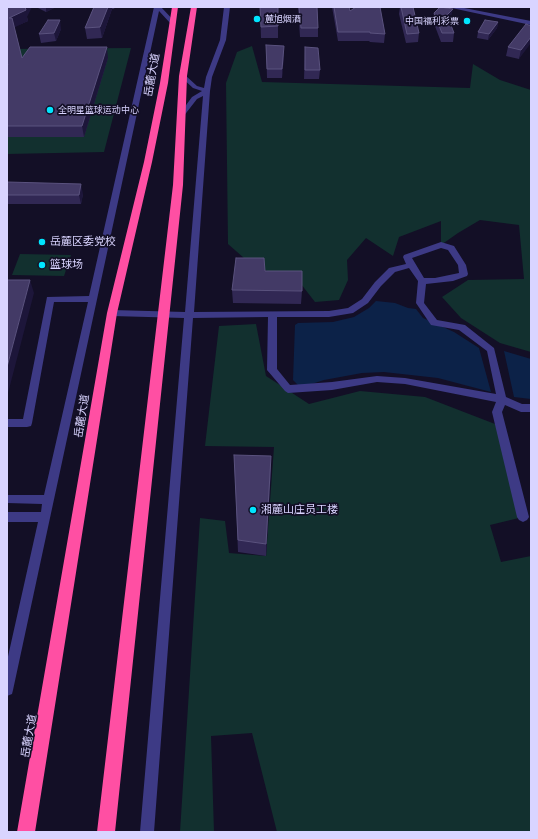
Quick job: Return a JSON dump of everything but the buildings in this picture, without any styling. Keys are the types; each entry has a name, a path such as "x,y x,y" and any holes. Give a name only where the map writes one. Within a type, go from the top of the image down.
{"highway":[{"name":"岳麓大道","path":"26,832 112,313 148,162 164,83 175,7"},
{"path":"106,832 178,186 183,76 194,7"}],"street":[{"path":"157,7 173,23"},
{"path":"7,690 157,7"},
{"path":"147,832 207,91 209,77 223,40 227,7"},
{"path":"450,7 531,23"},
{"path":"183,76 195,87 207,91"},
{"path":"180,116 194,98 207,91"},
{"path":"422,281 441,280 464,274 462,265 451,248 442,245 408,257 411,265 422,281 420,303 434,323 462,327 491,350 502,399 497,412 523,517"},
{"path":"112,313 164,315 273,315 328,314 350,311 365,301 378,284 392,270 411,265"},
{"path":"7,423 27,423 50,299 92,299"},
{"path":"273,315 272,370 288,388 332,386 377,379 405,381 502,399 521,408 531,408"},
{"path":"7,499 48,500"},
{"path":"7,517 44,517"}],"green space":[{"path":"252,46 262,82 470,88 473,64 500,80 531,90 531,352 500,343 461,318 442,297 468,280 524,279 519,225 480,220 441,245 441,221 399,237 393,256 366,238 347,260 348,280 339,300 315,302 301,284 252,265 228,244 226,83 237,52"},
{"name":"全明星篮球运动中心","path":"131,48 104,152 7,154 7,49"},
{"name":"篮球场","path":"20,254 71,255 64,276 12,275"},
{"path":"256,324 266,376 309,404 360,391 425,397 495,424 510,460 523,517 490,525 501,562 531,556 531,832 277,832 252,733 211,736 214,832 180,832 200,518 225,521 229,553 266,556 274,447 205,446 219,326"}],"water":[{"path":"376,301 395,303 408,308 416,309 423,318 454,332 479,348 491,392 438,378 384,372 362,373 324,380 302,387 298,385 293,380 295,325 298,323 333,322 354,317 369,308"},
{"path":"504,351 531,359 531,399 514,397"}],"place":[{"name":"麓旭烟酒","path":"257,19"},
{"name":"中国福利彩票","path":"467,21"},
{"name":"全明星篮球运动中心","path":"50,110"},
{"name":"岳麓区委党校","path":"42,242"},
{"name":"篮球场","path":"42,265"},
{"name":"湘麓山庄员工楼","path":"253,510"}]}
